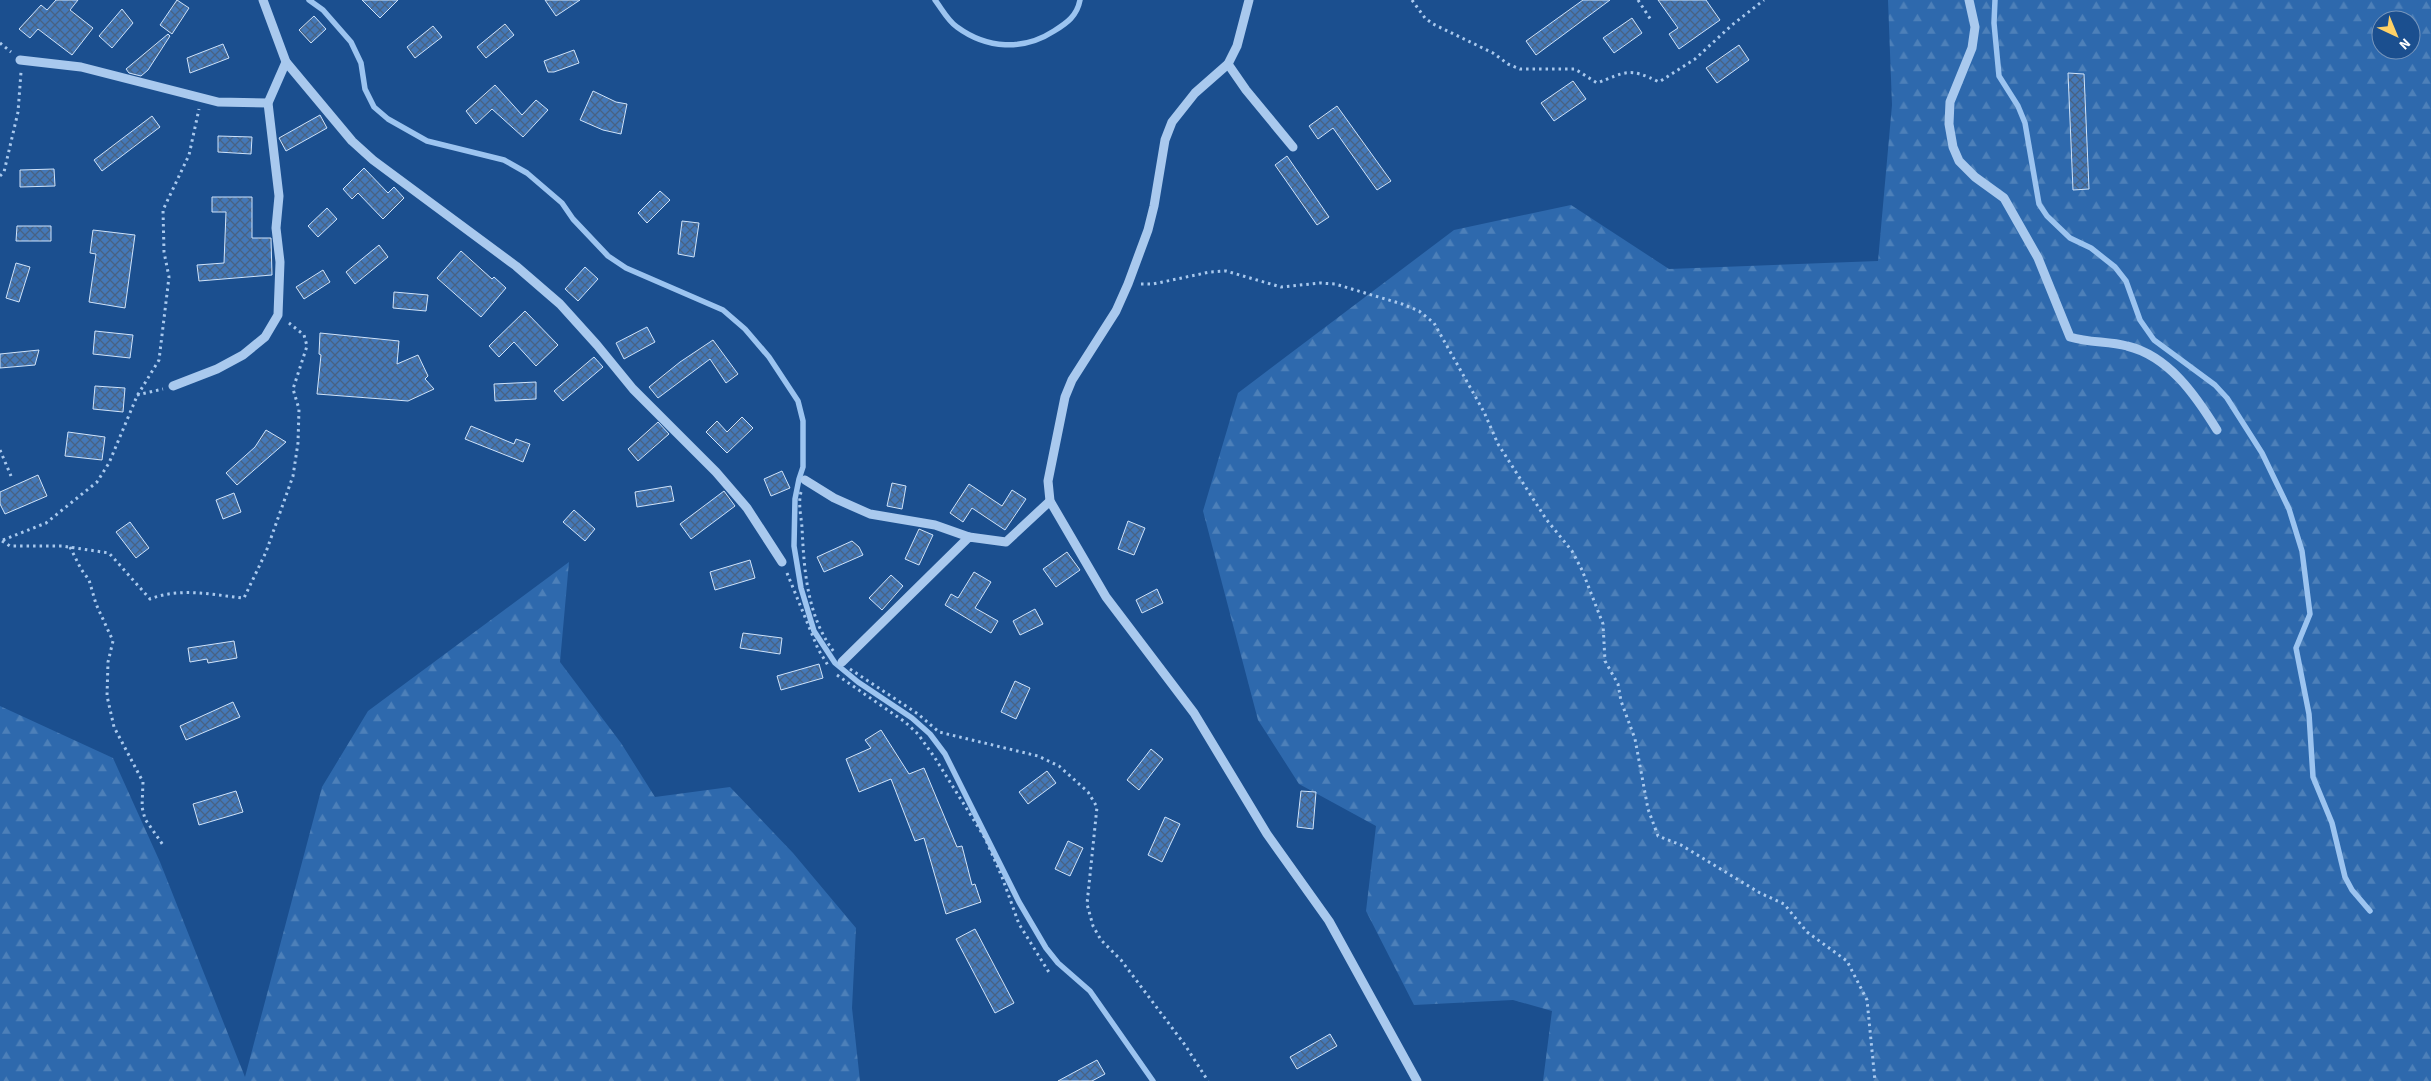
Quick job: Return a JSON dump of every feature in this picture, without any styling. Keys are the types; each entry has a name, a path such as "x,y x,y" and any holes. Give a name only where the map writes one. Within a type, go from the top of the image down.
{"street":[{"path":"263,0 286,62 352,141 372,160 509,261 560,304 597,344 633,389 716,472 747,508 786,562"},
{"path":"1249,0 1237,46 1228,64 1196,93 1172,122 1163,149 1154,206 1148,230 1128,284 1116,311 1072,380 1065,397 1048,481 1050,501 1106,597 1194,713 1267,834 1329,921 1417,1081"},
{"path":"1969,0 1975,27 1972,48 1950,102 1949,124 1953,147 1960,161 1975,178 2004,198 2038,258 2070,337 2088,342 2125,345 2143,351 2160,362 2191,391 2216,430"},
{"path":"20,60 81,67 218,102 268,103"},
{"path":"173,386 217,369 243,355 265,337 278,315 280,262 276,228 279,196 272,154 268,103 286,62"},
{"path":"1228,64 1246,90 1293,147"},
{"path":"805,480 834,498 870,514 935,525 970,537 1006,542 1050,501"},
{"path":"842,662 970,537"}],"path":[{"path":"1412,0 1433,24 1493,53 1508,64 1520,69 1575,69 1596,83 1630,70 1659,82 1695,59 1732,25 1764,0"},
{"path":"1638,0 1651,20"},
{"path":"0,176 4,172 18,112 20,60"},
{"path":"1,541 46,523 97,482 110,462 137,396 159,360 170,277 164,252 163,210 188,155 201,98"},
{"path":"1128,284 1153,284 1210,272 1226,271 1244,277 1255,277 1281,287 1320,283 1335,284 1402,304 1419,311 1434,323 1484,412 1498,444 1546,519 1568,546 1582,570 1603,624 1605,661 1610,674 1618,684 1621,701 1635,739 1648,809 1658,836 1681,845 1760,893 1784,904 1807,932 1847,961 1867,1000 1875,1081"},
{"path":"1,541 10,546 70,547 109,553 150,599 162,594 188,591 244,598 266,552 293,476 298,443 299,409 293,389 307,346 304,336 278,315"},
{"path":"137,396 173,386"},
{"path":"0,450 11,476"},
{"path":"805,480 800,496 806,587 818,620 830,645 842,662 856,674 918,714 939,732 1038,756 1059,766 1088,792 1097,807 1087,904 1093,926 1101,940 1121,960 1185,1045 1208,1081"},
{"path":"70,547 81,570 89,580 96,604 112,641 108,662 106,696 114,727 144,782 142,807 145,819 164,845"},
{"path":"803,558 786,562 825,662 837,675 905,722 918,734 984,838 1019,924 1050,974"}],"green space":[{"path":"1888,0 2431,0 2431,1081 1543,1081 1552,1011 1513,1000 1414,1005 1366,911 1376,826 1299,784 1258,720 1203,511 1238,393 1454,230 1571,205 1669,269 1878,261 1892,105"},
{"path":"569,562 560,662 621,743 655,797 730,787 793,853 856,928 852,1008 860,1081 0,1081 0,706 113,758 160,862 245,1077 322,787 368,711"}],"building":[{"path":"56,0 78,0 70,10 93,28 72,55 38,29 30,38 19,29 41,5 47,10"},
{"path":"177,0 189,8 172,34 160,25"},
{"path":"362,0 398,0 380,18"},
{"path":"545,0 580,0 556,16"},
{"path":"1583,0 1610,0 1536,55 1526,41"},
{"path":"1658,0 1706,0 1720,20 1679,49 1669,34 1678,28"},
{"path":"122,9 133,23 112,48 99,36"},
{"path":"314,16 326,29 311,43 299,30"},
{"path":"1632,18 1642,33 1614,53 1603,38"},
{"path":"505,24 514,35 486,58 477,47"},
{"path":"433,26 442,37 415,58 407,47"},
{"path":"168,34 170,36 148,70 141,76 129,73 126,69"},
{"path":"223,44 229,58 190,73 187,58"},
{"path":"1739,45 1749,60 1717,83 1706,68"},
{"path":"574,50 579,63 554,72 548,72 544,61"},
{"path":"2068,73 2084,74 2089,189 2073,190"},
{"path":"1573,81 1586,99 1554,121 1541,103"},
{"path":"495,85 522,115 536,100 548,110 523,137 492,109 476,124 466,111"},
{"path":"593,91 616,102 627,104 621,134 603,130 580,120"},
{"path":"1337,106 1391,181 1377,190 1333,128 1318,139 1309,126"},
{"path":"320,115 327,128 286,151 279,138"},
{"path":"152,116 160,127 102,171 94,160"},
{"path":"218,136 252,137 251,154 218,152"},
{"path":"1287,156 1329,217 1317,225 1275,165"},
{"path":"364,168 388,193 394,187 404,198 383,219 358,193 352,199 343,189"},
{"path":"54,169 55,186 20,187 20,170"},
{"path":"660,191 670,200 647,223 638,213"},
{"path":"212,197 252,197 252,238 271,238 272,275 199,281 197,265 224,263 226,212 212,212"},
{"path":"327,208 337,219 318,237 308,226"},
{"path":"682,221 699,223 694,257 678,254"},
{"path":"17,226 51,226 51,241 16,241"},
{"path":"93,230 135,235 125,308 89,302 96,254 90,253"},
{"path":"379,245 388,257 355,284 346,272"},
{"path":"461,251 492,279 494,277 506,288 481,317 437,278"},
{"path":"16,263 30,267 19,302 6,298"},
{"path":"585,267 598,279 578,301 565,289"},
{"path":"323,270 330,282 304,299 296,287"},
{"path":"394,292 428,295 426,311 393,308"},
{"path":"525,311 558,345 536,366 514,342 499,357 489,346"},
{"path":"647,327 655,342 624,359 616,343"},
{"path":"95,331 133,335 130,358 93,354"},
{"path":"320,333 399,341 397,364 418,355 428,376 425,379 434,389 408,401 317,394 321,355 319,354"},
{"path":"713,340 738,374 726,383 710,359 658,398 649,387 680,362"},
{"path":"39,350 35,365 0,368 0,354"},
{"path":"594,357 603,367 563,401 554,391"},
{"path":"536,382 536,399 495,401 494,384"},
{"path":"95,386 125,388 123,412 93,409"},
{"path":"742,417 753,428 727,453 706,432 717,421 727,432"},
{"path":"658,422 669,434 638,461 628,449"},
{"path":"471,426 514,444 516,439 530,444 523,462 465,439"},
{"path":"266,430 286,442 237,485 226,473 255,447"},
{"path":"68,432 105,437 102,460 65,456"},
{"path":"782,471 790,488 771,496 764,479"},
{"path":"38,475 47,496 5,514 0,504 0,492"},
{"path":"892,483 906,486 902,509 887,506"},
{"path":"969,484 1002,506 1012,490 1026,499 1005,530 972,508 963,522 950,513"},
{"path":"671,486 674,501 637,507 635,492"},
{"path":"724,491 735,506 691,539 680,524"},
{"path":"234,493 241,512 223,519 216,500"},
{"path":"574,510 595,529 585,541 563,522"},
{"path":"1128,521 1145,528 1134,555 1118,549"},
{"path":"130,522 149,548 136,558 116,532"},
{"path":"919,529 933,535 919,565 905,559"},
{"path":"852,541 859,547 863,555 824,572 817,557"},
{"path":"1067,552 1080,570 1056,587 1043,569"},
{"path":"750,560 755,578 715,590 710,572"},
{"path":"974,572 991,582 975,608 998,621 991,633 945,605 951,594 958,598"},
{"path":"891,575 903,586 882,610 869,598"},
{"path":"1157,589 1163,603 1142,613 1136,600"},
{"path":"1035,609 1043,624 1020,635 1013,621"},
{"path":"743,633 782,638 780,654 740,648"},
{"path":"234,641 237,658 208,663 207,659 190,662 188,648"},
{"path":"819,664 823,678 781,690 777,676"},
{"path":"1015,681 1030,688 1016,719 1001,712"},
{"path":"233,702 240,717 186,740 180,726"},
{"path":"881,730 909,774 924,768 957,847 962,846 972,885 975,884 981,902 946,914 924,838 915,841 891,779 859,792 846,759 871,748 865,740"},
{"path":"1151,749 1163,759 1139,790 1127,780"},
{"path":"1047,771 1056,783 1028,804 1019,792"},
{"path":"236,791 243,812 199,825 193,804"},
{"path":"1301,791 1316,792 1313,829 1297,827"},
{"path":"1165,817 1180,824 1162,862 1148,855"},
{"path":"1068,841 1083,848 1070,876 1055,869"},
{"path":"975,929 1014,1003 995,1013 956,939"},
{"path":"1330,1034 1337,1046 1297,1069 1290,1057"},
{"path":"1097,1060 1105,1074 1092,1081 1058,1081"}],"waterway":[{"path":"309,0 323,10 351,42 361,63 365,89 374,107 388,119 427,141 504,160 527,173 562,203 573,219 608,256 626,268 723,310 745,329 769,357 798,401 803,421 803,467 795,499 794,546 801,588 814,631 835,663 858,682 912,718 930,734 945,754 1019,902 1046,948 1058,963 1090,991 1153,1081"},
{"path":"935,0 957,27 980,40 1005,45 1030,42 1054,31 1071,18 1079,6 1080,0"},
{"path":"1995,0 1994,23 1999,76 2018,106 2025,123 2039,204 2047,216 2070,238 2091,248 2115,267 2126,281 2140,320 2154,340 2215,385 2227,398 2262,453 2289,509 2302,551 2310,614 2296,648 2309,714 2313,777 2332,823 2345,877 2352,890 2370,911"}]}
